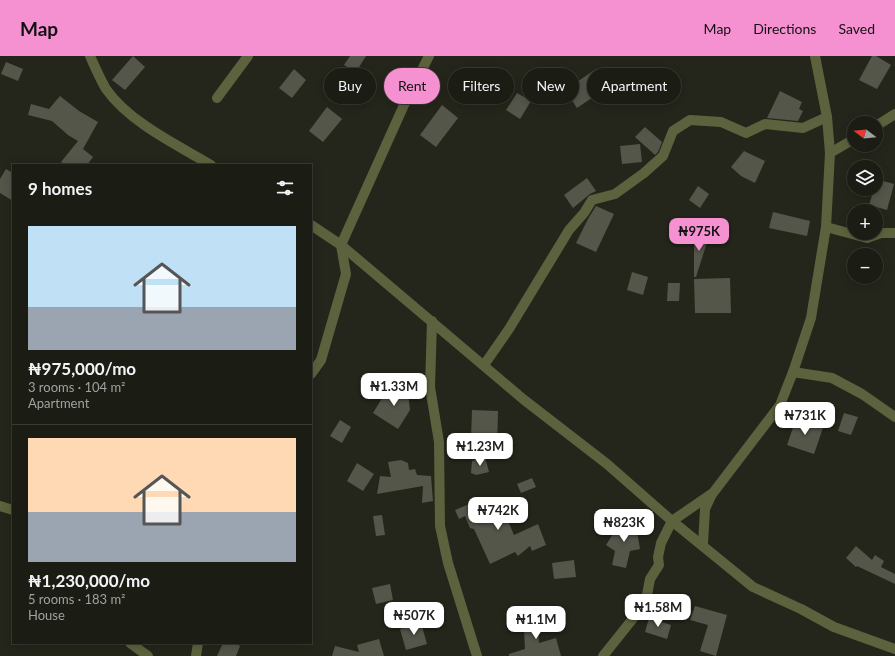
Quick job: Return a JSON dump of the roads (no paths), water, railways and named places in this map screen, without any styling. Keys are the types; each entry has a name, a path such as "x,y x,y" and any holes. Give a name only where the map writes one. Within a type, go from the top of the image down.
{"street":[{"path":"90,56 106,89 119,104 139,122 209,164"},
{"path":"217,98 248,56"},
{"path":"312,373 321,360 346,274 341,245 404,105 429,56"},
{"path":"703,544 705,509 713,493 780,405 811,318 826,227 830,153 827,117 816,56"},
{"path":"883,122 895,114"},
{"path":"484,365 509,329 569,230 584,213 592,200 615,194 644,173 663,156 673,131 690,120 721,122 746,133 765,124 803,128 827,117"},
{"path":"830,153 847,143"},
{"path":"312,225 341,245 523,398 606,464 672,521 703,544 753,587 802,609 834,626 895,649"},
{"path":"826,227 867,238 881,233 895,233"},
{"path":"432,320 430,387 439,442 440,526 448,562 477,656"},
{"path":"793,372 832,378 862,394 895,418"},
{"path":"603,656 635,616 647,595 650,579 659,565 658,557 661,543 672,521 713,493"},
{"path":"0,506 12,510"},
{"path":"131,644 148,656"},
{"path":"196,656 198,644"}]}
